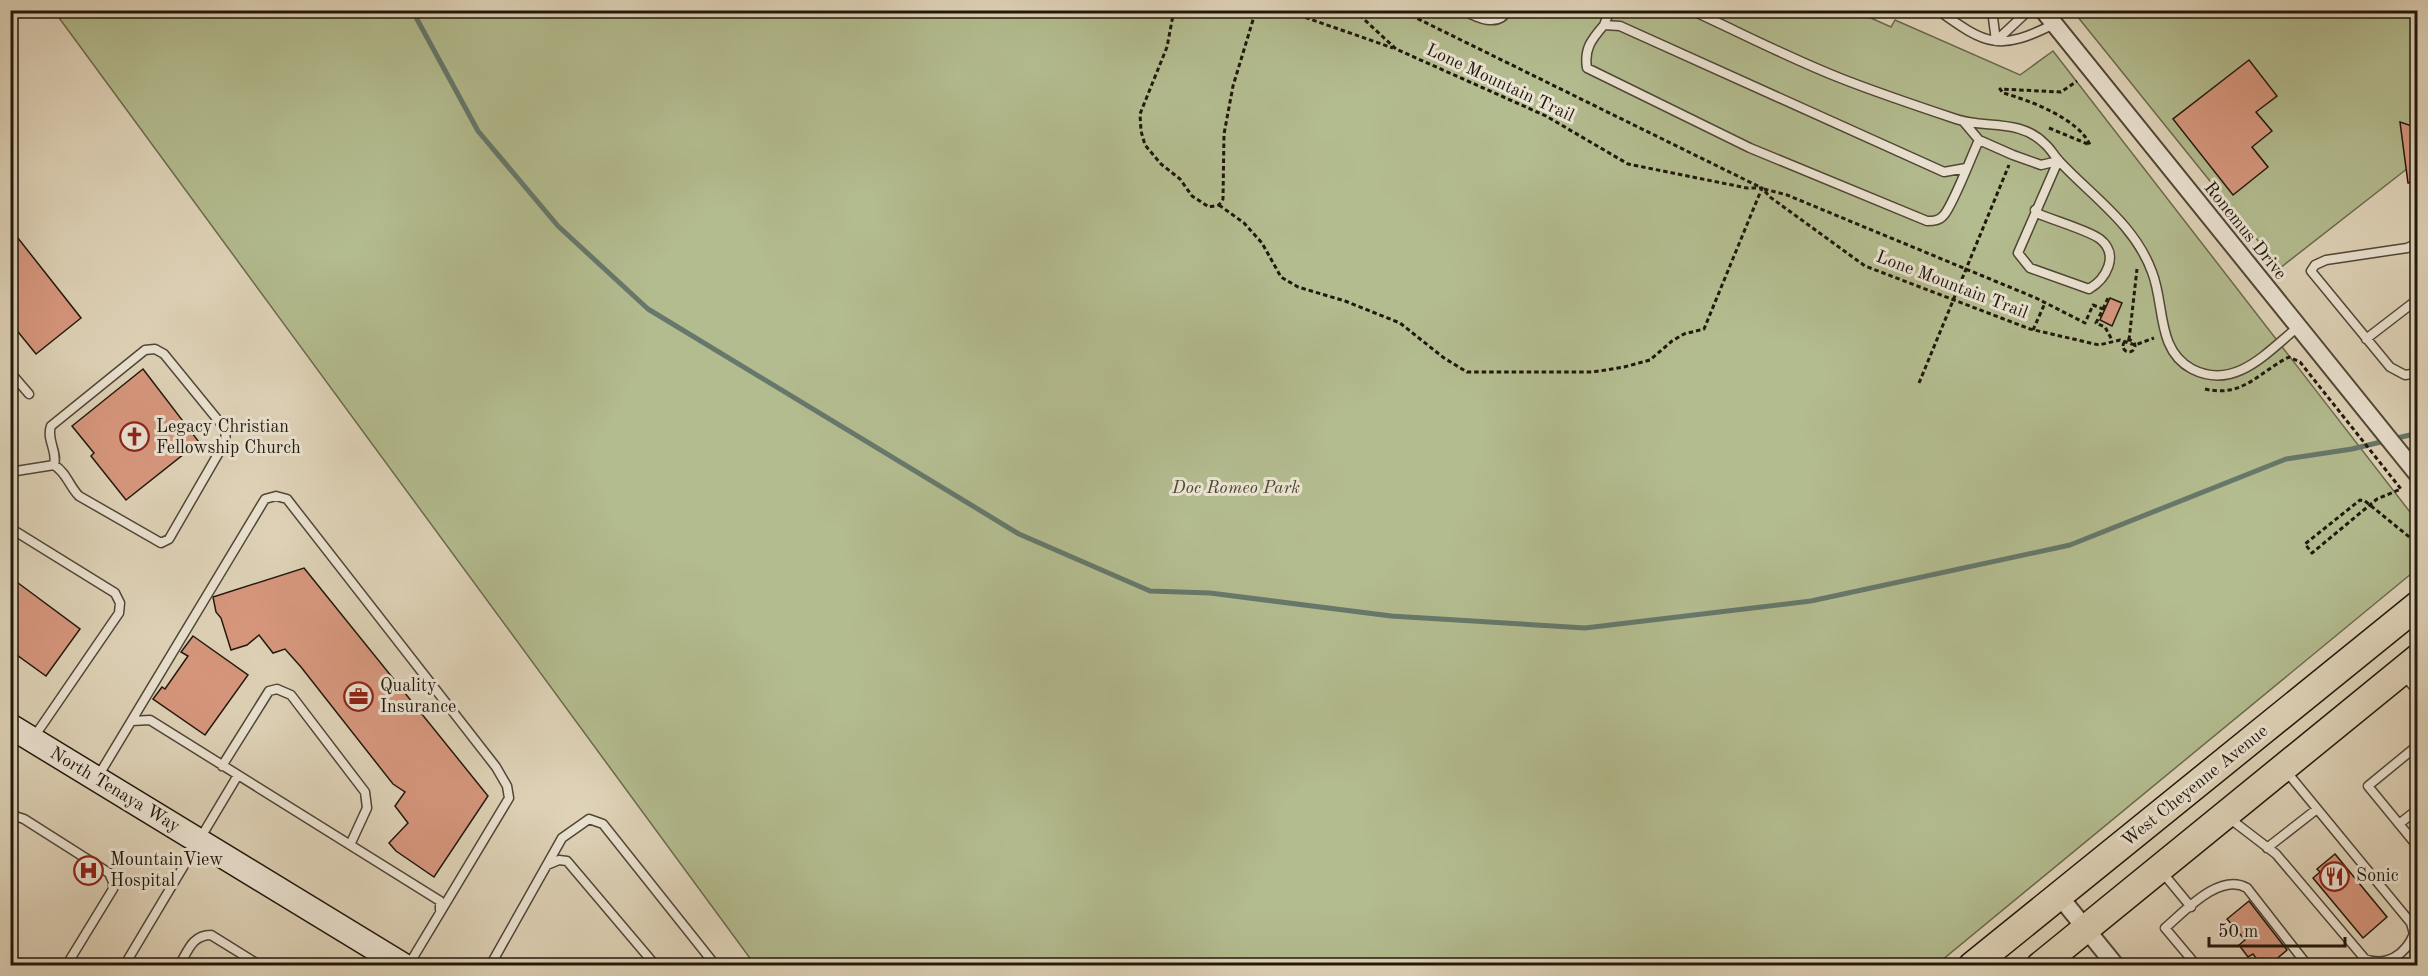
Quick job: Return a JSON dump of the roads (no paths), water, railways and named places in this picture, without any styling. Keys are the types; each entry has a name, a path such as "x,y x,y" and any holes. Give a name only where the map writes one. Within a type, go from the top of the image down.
{"main road":[{"name":"West Cheyenne Avenue","path":"1972,966 2418,605"},
{"path":"2040,966 2158,867 2409,664"},
{"name":"North Tenaya Way","path":"10,726 406,966"}],"street":[{"name":"Ronemus Drive","path":"2043,10 2418,475"},
{"path":"2060,897 2116,966"}],"lane":[{"path":"1463,10 1480,20 1492,20 1506,15 1508,10"},
{"path":"1610,10 1604,25 1589,41 1585,55 1587,68 1750,148 1926,221 1936,221 1944,215 1979,141"},
{"path":"1938,10 1973,34 1996,41 2019,40 2054,24"},
{"path":"1992,10 1996,41"},
{"path":"1996,41 2029,10"},
{"path":"1691,11 1842,79 1963,121 1997,123 2024,130 2044,142 2058,160 2123,223 2145,255 2158,290 2169,345 2191,368 2222,376 2236,374 2248,368 2298,327"},
{"path":"1604,25 1620,26 1944,172 1966,168"},
{"path":"1963,121 1979,141 2013,155 2041,165 2058,160"},
{"path":"2035,210 2039,214 2100,239 2109,252 2109,268 2100,282 2089,289 2030,268 2023,263 2018,253 2035,210 2058,160"},
{"path":"2418,243 2407,248 2326,260 2315,265 2311,271 2397,373 2418,373"},
{"path":"2366,339 2418,299"},
{"path":"10,472 54,465 63,471 73,490 79,496 161,543 169,539 225,442 226,430 164,354 155,349 145,350 51,426 48,434 56,458 54,465"},
{"path":"10,372 29,394"},
{"path":"97,779 265,499 276,496 287,499 496,768 507,786 508,798 406,966"},
{"path":"10,528 115,593 120,603 119,614 32,740"},
{"path":"2409,664 2418,692"},
{"path":"222,766 269,691 277,689 291,695 365,792 367,808 350,845"},
{"path":"132,721 150,720 440,901 440,912"},
{"path":"2418,745 2368,786 2418,848"},
{"path":"2224,814 2276,854 2365,962 2387,962 2401,954 2414,934 2411,923 2283,767"},
{"path":"124,966 238,775"},
{"path":"2267,848 2317,809"},
{"path":"2399,824 2418,809"},
{"path":"10,818 24,819 109,873 113,882 112,889 66,966"},
{"path":"490,966 562,838 589,819 603,824 716,966"},
{"path":"547,865 559,860 567,861 656,966"},
{"path":"2158,867 2191,906"},
{"path":"2197,966 2165,928 2191,906 2225,884 2238,883 2247,888 2308,966"},
{"path":"179,966 195,940 201,935 211,935 261,966"}],"waterway":[{"path":"412,10 478,131 558,226 648,309 1019,534 1150,591 1210,593 1391,616 1585,628 1811,601 2070,545 2286,459 2352,449 2418,433"}],"place":[{"name":"Legacy Christian Fellowship Church","path":"135,437"},
{"name":"Quality Insurance","path":"359,696"},
{"name":"MountainView Hospital","path":"89,870"},
{"name":"Sonic","path":"2335,876"}],"park label":[{"name":"Doc Romeo Park","path":"1236,488"}]}
